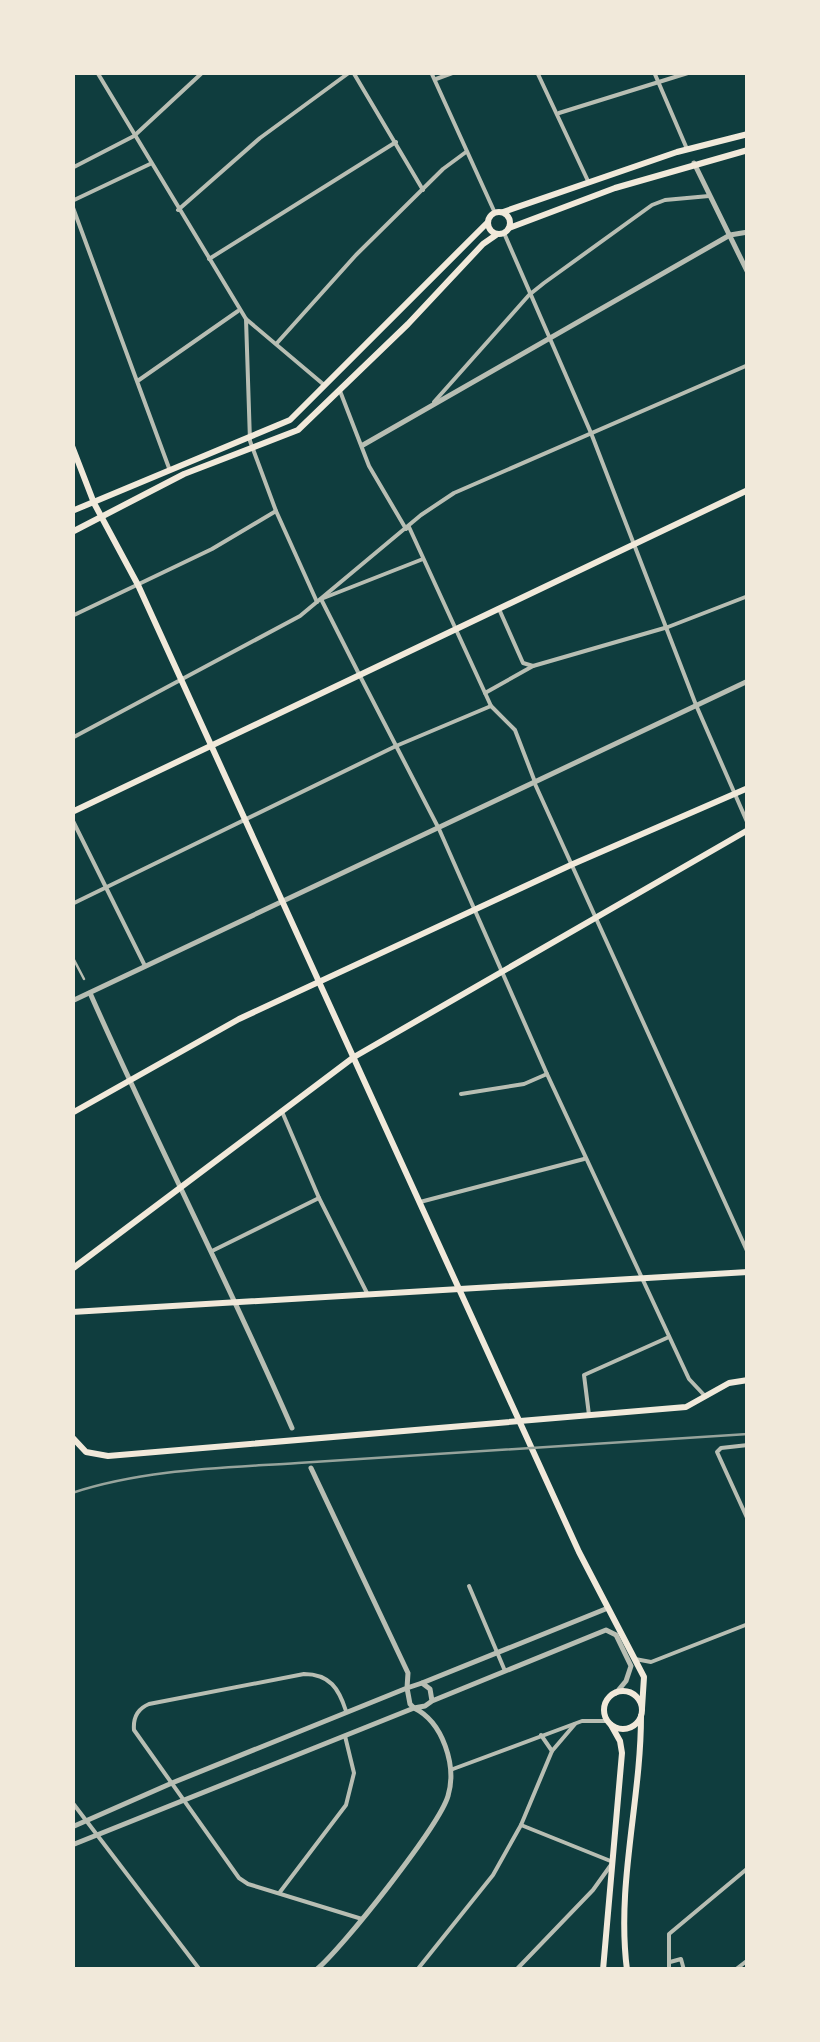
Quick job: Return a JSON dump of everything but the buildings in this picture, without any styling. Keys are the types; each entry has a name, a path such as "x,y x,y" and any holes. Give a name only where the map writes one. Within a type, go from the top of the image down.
{"main road":[{"path":"72,511 290,420 499,213 687,149 748,134"},
{"path":"72,532 103,519 117,506 151,490 298,430 483,244 503,232 602,192 748,150"},
{"path":"611,174 615,188"},
{"path":"598,178 602,192"},
{"path":"499,213 510,220 503,232"},
{"path":"488,222 490,230 503,232"},
{"path":"368,342 378,353"},
{"path":"72,446 94,503 138,585 579,1552 644,1677 624,1901 627,1970"},
{"path":"72,812 748,490"},
{"path":"72,1113 239,1019 573,864 748,788"},
{"path":"72,1268 354,1057 748,827"},
{"path":"72,1312 748,1272"},
{"path":"72,1437 91,1455 108,1456 686,1407 729,1383 748,1380"},
{"path":"603,1970 622,1753 605,1705 616,1693 632,1694 642,1712"},
{"path":"609,1723 629,1728 642,1712"}],"street":[{"path":"97,72 246,320 326,386"},
{"path":"72,168 134,136 202,72"},
{"path":"178,210 260,138 352,72 423,190"},
{"path":"431,72 466,152 499,213"},
{"path":"434,79 455,72"},
{"path":"537,72 588,181"},
{"path":"654,72 687,149"},
{"path":"559,113 692,72"},
{"path":"209,259 396,142"},
{"path":"276,343 356,255 466,152"},
{"path":"150,164 72,203 170,469"},
{"path":"694,164 748,273"},
{"path":"434,402 530,295 652,204 709,196"},
{"path":"503,232 592,433 696,705 748,827"},
{"path":"363,445 730,235 748,232"},
{"path":"140,380 240,310"},
{"path":"246,320 249,434 276,511 439,828 642,1279 689,1379 705,1396"},
{"path":"72,738 300,616 454,493 748,365"},
{"path":"340,391 369,466 408,528 491,706 515,730 748,1253"},
{"path":"72,616 212,549 276,511"},
{"path":"319,601 423,559"},
{"path":"485,693 533,666 668,627 748,596"},
{"path":"499,610 524,663 533,666"},
{"path":"72,1001 748,681"},
{"path":"72,904 396,746 491,706"},
{"path":"72,820 145,966"},
{"path":"90,994 237,1302 292,1428"},
{"path":"460,1094 524,1084 547,1074"},
{"path":"282,1110 368,1295"},
{"path":"420,1202 586,1158"},
{"path":"212,1250 320,1198"},
{"path":"589,1415 584,1375 670,1337"},
{"path":"748,1445 720,1448 716,1452 748,1520"},
{"path":"311,1468 408,1672 408,1701 433,1722 452,1769 442,1812 362,1919 316,1970"},
{"path":"469,1586 505,1671"},
{"path":"72,1827 608,1608"},
{"path":"633,1658 652,1662 748,1624"},
{"path":"72,1845 606,1630 616,1634 631,1666 616,1693"},
{"path":"644,1677 652,1662"},
{"path":"347,1714 339,1689 315,1674 144,1706 137,1714 134,1730 239,1878 362,1919"},
{"path":"422,1683 430,1689 432,1700"},
{"path":"452,1769 575,1724 609,1723"},
{"path":"417,1970 493,1875 521,1825 552,1751 575,1724"},
{"path":"541,1735 552,1751"},
{"path":"280,1892 346,1805 354,1773 344,1736"},
{"path":"72,1802 200,1970"},
{"path":"516,1970 593,1890 613,1862 521,1825"},
{"path":"669,1938 748,1868"},
{"path":"669,1938 684,1970"},
{"path":"669,1938 669,1970"},
{"path":"670,1962 681,1960"},
{"path":"681,1960 693,1970"},
{"path":"735,1970 748,1960"}],"lane":[{"path":"72,956 84,979"}],"railway":[{"path":"72,1493 156,1474 213,1468 748,1434"}]}
